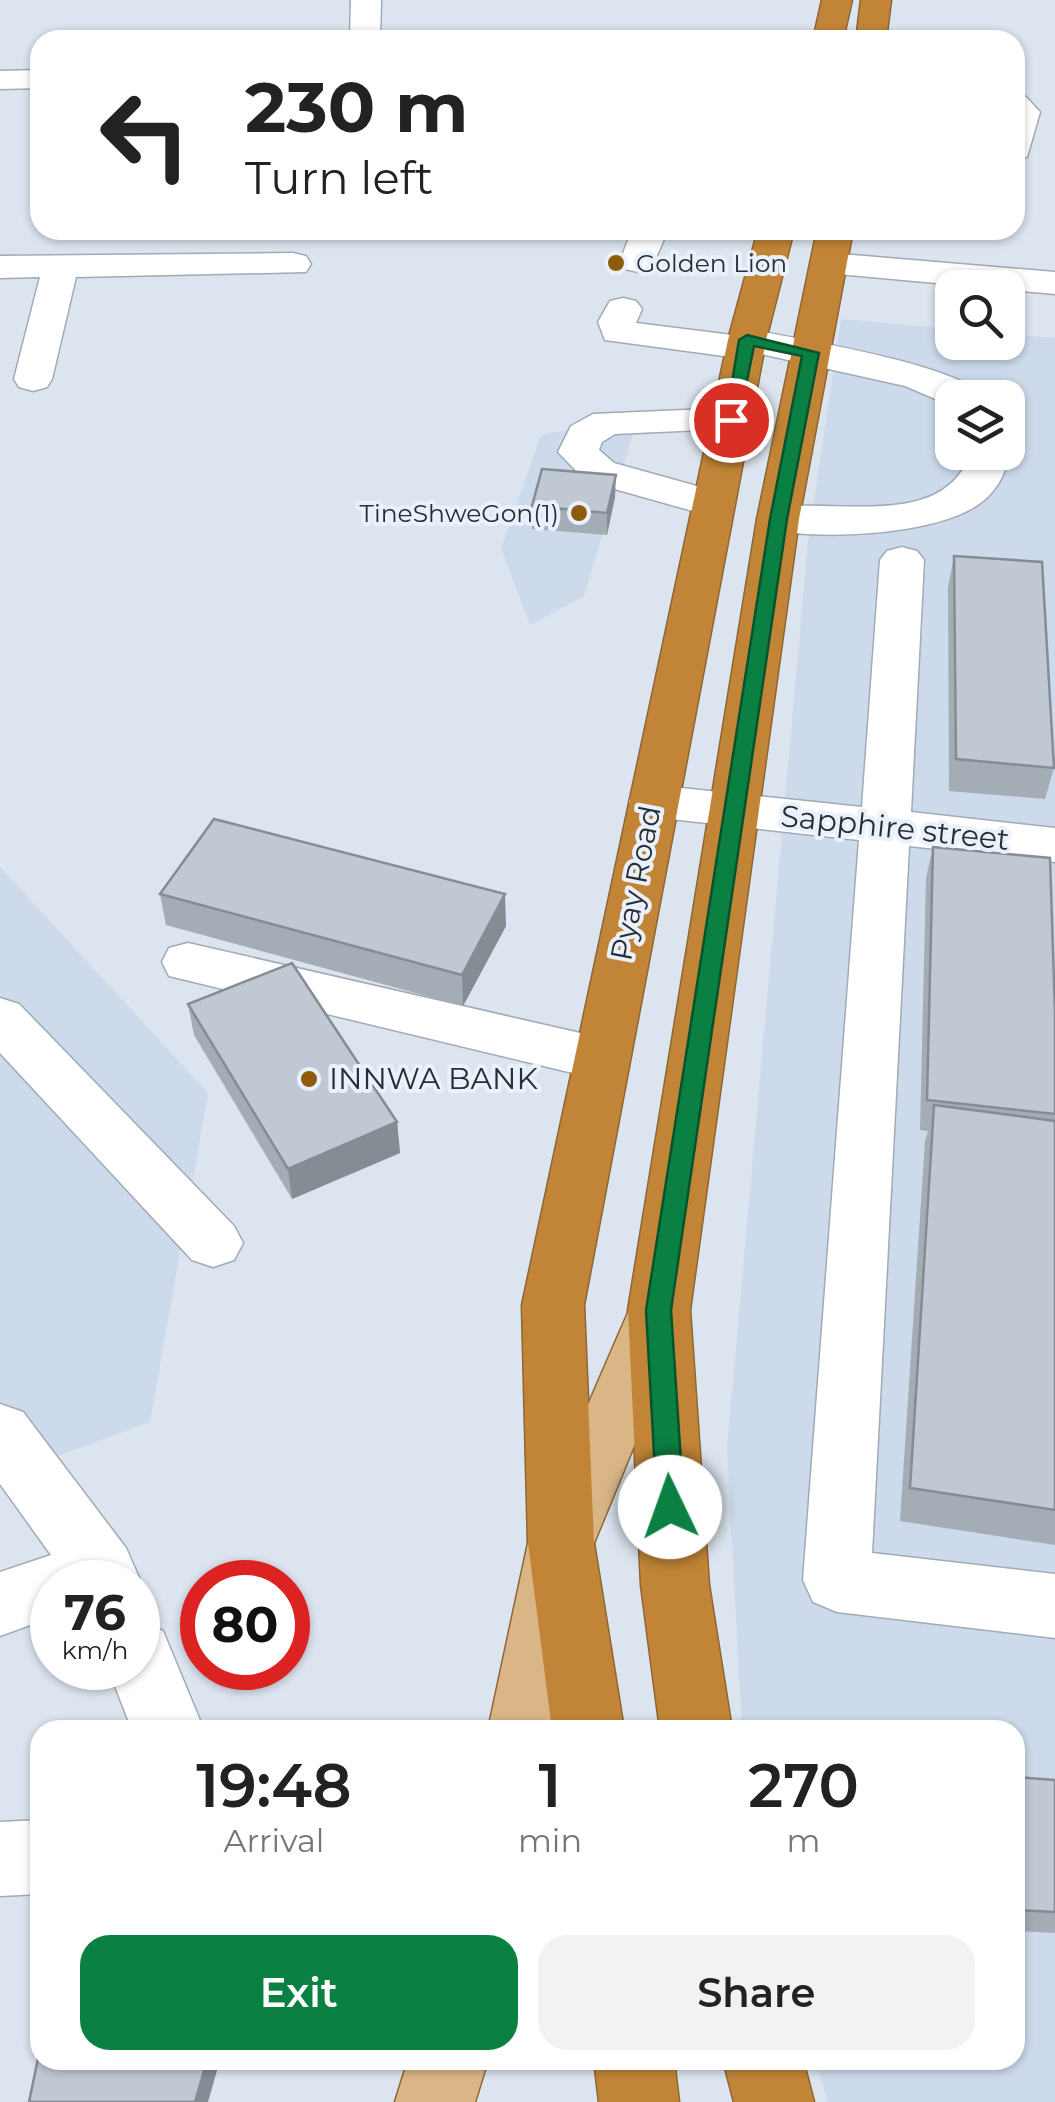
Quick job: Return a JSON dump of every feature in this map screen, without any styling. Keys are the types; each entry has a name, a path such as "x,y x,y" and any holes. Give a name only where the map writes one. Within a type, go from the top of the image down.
{"highway":[{"path":"830,30 837,0"},
{"path":"872,30 876,0"},
{"name":"Pyay Road","path":"587,1720 561,1542 553,1305 746,344 773,240"},
{"path":"695,1720 675,1585 659,1310 778,519 832,247"},
{"path":"635,2070 640,2102"},
{"path":"766,2070 774,2102"}],"main road":[{"path":"526,1720 561,1542 659,1310"},
{"path":"435,2102 445,2070"}],"street":[{"path":"365,30 366,0"},
{"path":"0,80 30,78"},
{"path":"832,247 1055,283"},
{"path":"0,267 293,264"},
{"path":"33,378 61,266"},
{"path":"623,308 617,322 618,332 811,353 917,376 935,384"},
{"path":"714,504 600,472 578,452 584,434 607,422 731,420"},
{"path":"778,519 902,520 968,495 987,470"},
{"path":"902,560 838,1580 1055,1606"},
{"name":"Sapphire street","path":"652,801 1055,845"},
{"path":"188,962 602,1059"},
{"path":"0,1018 213,1243"},
{"path":"0,1432 71,1560"},
{"path":"0,1604 30,1595"},
{"path":"152,1690 164,1720"},
{"path":"0,1859 30,1857"}],"shaded area":[{"path":"841,319 935,327 935,360 1025,360 1025,335 1055,338 1055,2102 828,2102 818,2070 1025,2070 1025,1720 741,1720 727,1448 808,542"},
{"path":"638,417 584,596 530,625 501,548 541,435"},
{"path":"0,867 208,1093 150,1422 0,1477"}],"building":[{"path":"542,469 616,475 607,513 532,506"},
{"path":"954,556 1042,562 1054,768 956,759"},
{"path":"214,819 505,894 462,975 160,894"},
{"path":"933,847 1050,858 1055,1114 927,1100"},
{"path":"292,963 397,1122 288,1169 188,1004"},
{"path":"934,1105 1055,1121 1055,1510 910,1488"},
{"path":"1025,1778 1055,1780 1055,1912 1025,1910"},
{"path":"36,2070 204,2070 195,2102 29,2102"}],"place":[{"name":"Golden Lion","path":"616,263"},
{"name":"TineShweGon(1)","path":"579,513"},
{"name":"INNWA BANK","path":"309,1079"}],"route":[{"path":"670,1507 659,1310 778,519 811,353 747,340 731,420"}]}
